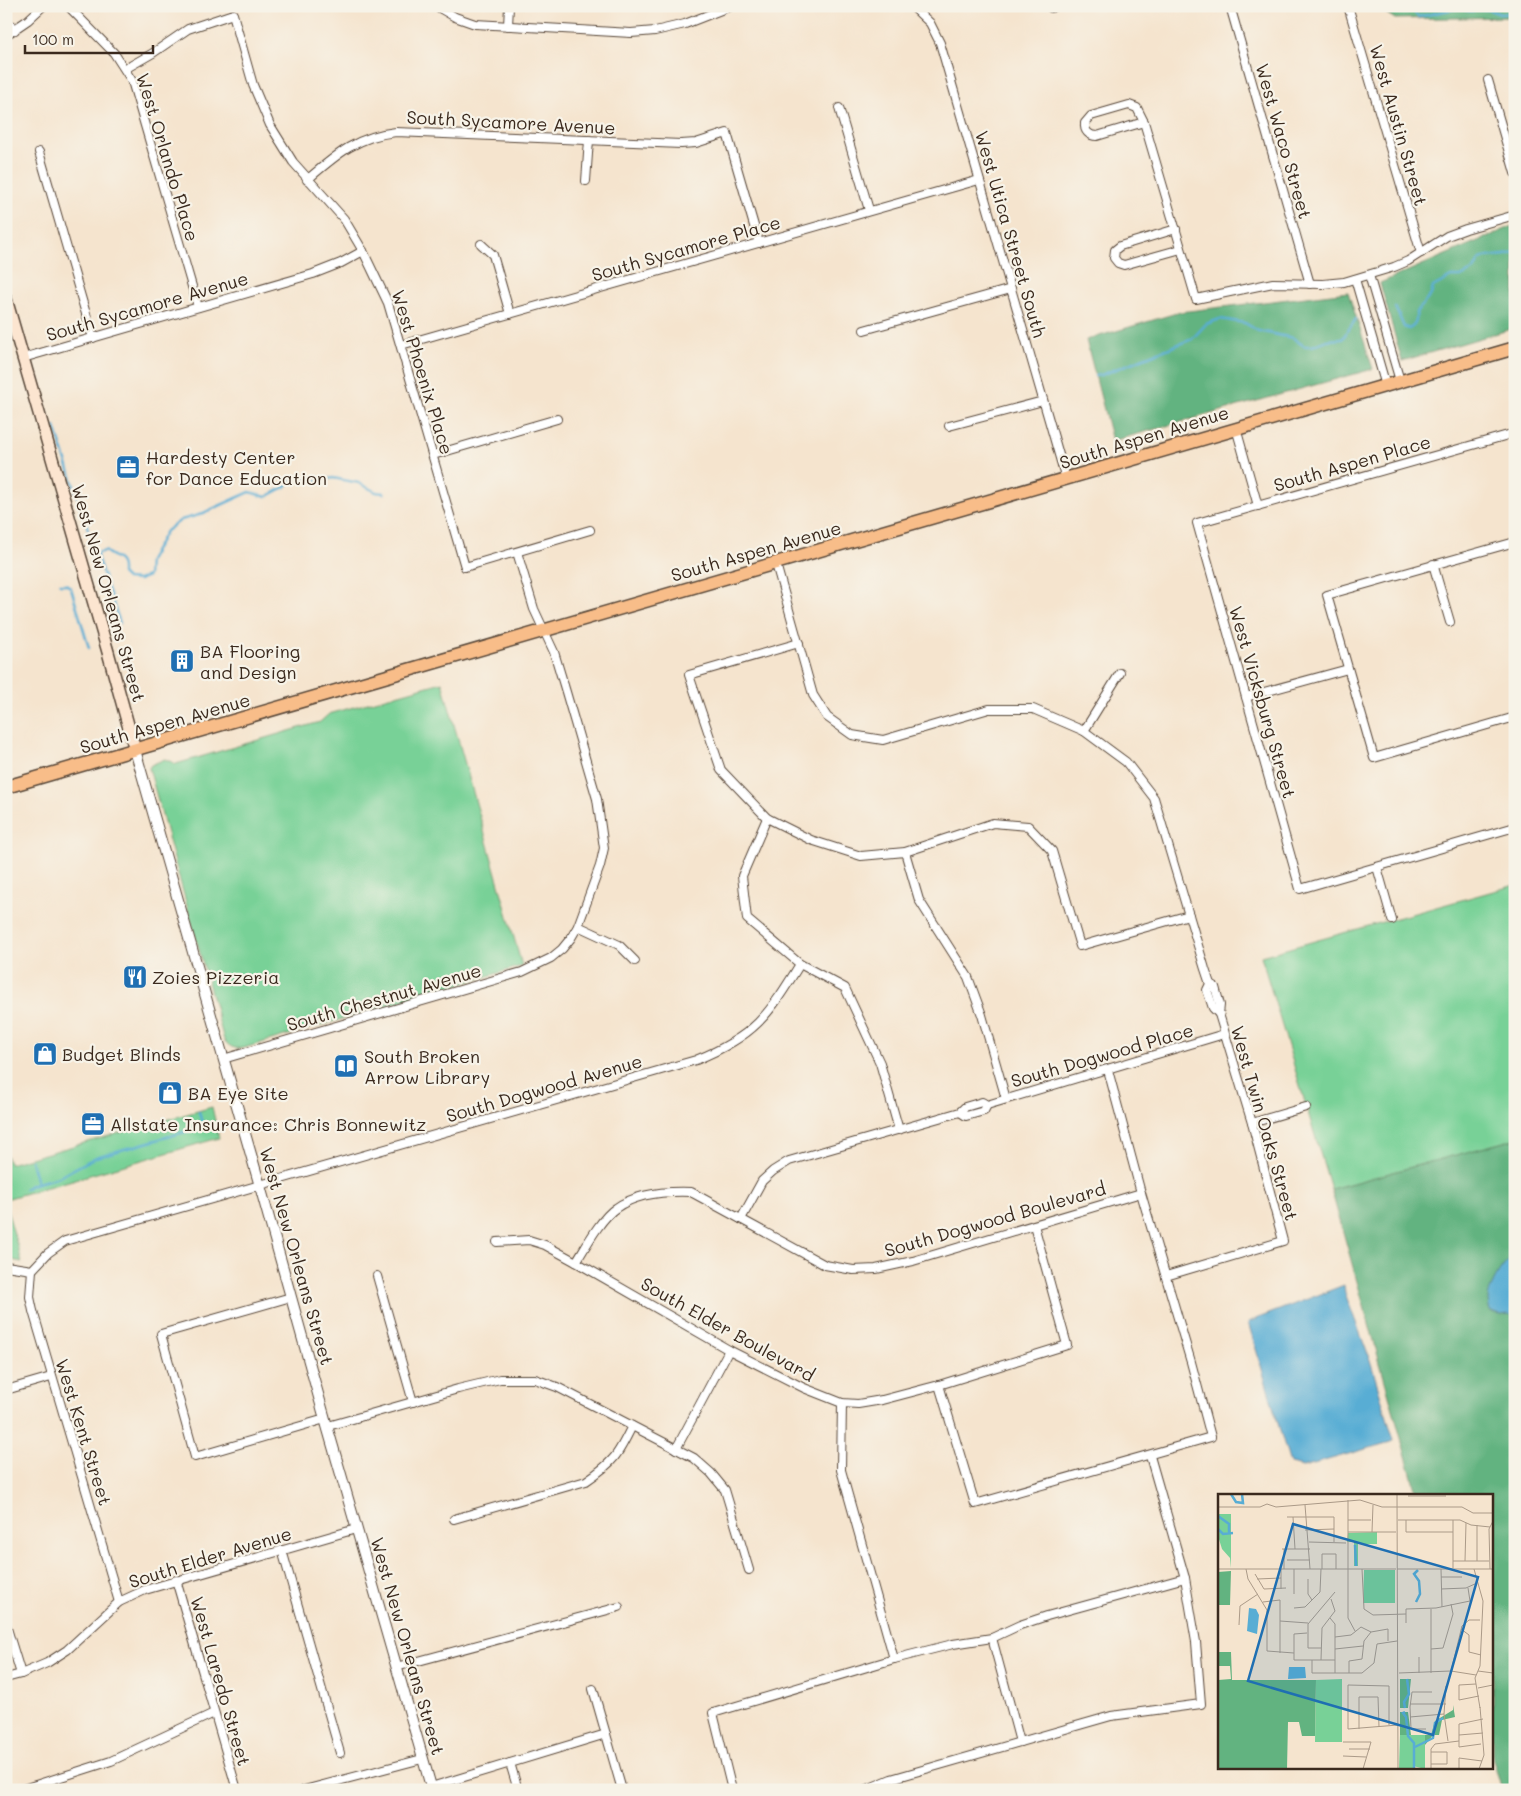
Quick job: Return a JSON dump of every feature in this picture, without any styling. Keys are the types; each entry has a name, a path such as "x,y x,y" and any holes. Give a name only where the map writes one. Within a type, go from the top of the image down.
{"main road":[{"name":"West New Orleans Street","path":"6,299 135,750"},
{"name":"South Aspen Avenue","path":"6,787 1515,348"}],"street":[{"path":"6,35 15,30 43,6"},
{"name":"West Orlando Place","path":"68,6 102,40 125,69 136,93 198,307"},
{"path":"436,6 465,22 480,25 631,33 647,32 685,24 731,6"},
{"path":"508,26 509,6"},
{"name":"West Utica Street South","path":"912,6 930,23 940,43 1066,478"},
{"name":"West Waco Street","path":"1230,6 1310,284"},
{"name":"West Austin Street","path":"1348,6 1421,253"},
{"name":"West Phoenix Place","path":"125,69 153,53 188,29 233,14 253,85 261,106 281,144 307,180 344,219 363,251 388,303 465,567 517,552"},
{"path":"6,20 15,30"},
{"path":"1488,80 1515,173"},
{"path":"1144,122 1095,136 1088,133 1085,127 1086,120 1091,116 1129,105 1137,108 1144,122 1196,299 1273,283 1335,283 1355,279 1394,267 1421,253 1447,236 1515,215"},
{"path":"839,108 869,210"},
{"name":"South Sycamore Avenue","path":"307,180 344,150 365,138 387,133 407,131 681,144 696,143 727,133 759,243"},
{"path":"586,181 589,140"},
{"path":"39,152 93,338"},
{"name":"South Sycamore Place","path":"401,346 869,210 979,180"},
{"path":"1176,229 1120,246 1115,250 1114,258 1118,263 1124,265 1181,249"},
{"path":"482,244 493,256 510,314"},
{"name":"South Sycamore Avenue","path":"23,358 312,274 341,263 363,251"},
{"path":"1369,275 1400,381"},
{"path":"1355,279 1386,386"},
{"path":"864,330 1011,289"},
{"path":"950,426 1043,401"},
{"path":"433,455 557,419"},
{"path":"1236,428 1258,506"},
{"name":"South Aspen Place","path":"1197,523 1515,433"},
{"name":"West Vicksburg Street","path":"1197,523 1300,889 1377,867"},
{"path":"590,530 517,552 534,609 556,656 597,799 604,846 600,866 578,926 619,946 635,961"},
{"path":"1515,542 1327,595 1374,758 1515,717"},
{"name":"West Twin Oaks Street","path":"776,564 813,695 827,717 852,735 883,740 989,709 1033,709 1084,731 1126,762 1154,798 1210,984 1207,990 1213,1008 1219,1014 1252,1124 1283,1241 1166,1276"},
{"path":"1433,564 1450,622"},
{"path":"799,643 689,674 721,770 767,818 811,840 861,856 905,852 993,823 1028,826 1052,851 1080,946 1189,915"},
{"path":"1246,697 1348,669"},
{"path":"1084,731 1120,672"},
{"name":"West New Orleans Street","path":"135,750 431,1788"},
{"path":"767,818 742,876 747,919 800,964 845,988 880,1063 899,1130"},
{"path":"1392,920 1377,867 1515,828"},
{"path":"905,852 919,900 968,977 982,1015 1006,1098"},
{"name":"South Chestnut Avenue","path":"223,1058 522,972 551,958 562,949 578,926"},
{"name":"South Dogwood Avenue","path":"260,1186 710,1055 733,1044 764,1019 775,1005 800,964"},
{"name":"South Dogwood Place","path":"741,1219 762,1181 789,1161 960,1112 965,1107 982,1102 988,1105 1006,1098 1108,1070 1224,1034"},
{"path":"939,1385 976,1504 1150,1456 1211,1437 1108,1070"},
{"path":"1252,1124 1306,1107"},
{"path":"6,1266 32,1270 48,1253 66,1241 239,1190 260,1186"},
{"name":"South Dogwood Boulevard","path":"576,1262 597,1230 615,1209 637,1198 667,1191 691,1192 825,1265 853,1270 876,1269 913,1261 1141,1192"},
{"name":"South Elder Boulevard","path":"497,1242 529,1240 545,1245 729,1350 804,1388 842,1403 858,1404 882,1400 939,1385 1067,1345 1034,1225"},
{"name":"West Kent Street","path":"32,1270 30,1297 51,1377 119,1602"},
{"path":"377,1276 413,1402"},
{"path":"291,1297 161,1334 195,1457 500,1379 535,1378 557,1387 694,1458 711,1473 725,1490 749,1570"},
{"path":"676,1449 729,1350"},
{"path":"6,1390 51,1377"},
{"path":"842,1403 841,1470 894,1659"},
{"path":"454,1519 586,1481 605,1469 617,1456 632,1426"},
{"path":"865,1790 891,1778 1111,1716 1202,1704 1196,1642 1185,1578 1150,1456"},
{"name":"South Elder Avenue","path":"6,1678 21,1674 67,1650 119,1602 145,1590 356,1530"},
{"path":"282,1550 340,1753"},
{"path":"732,1790 714,1713 894,1659 953,1644 992,1638 1020,1625 1047,1616 1185,1578"},
{"name":"West Laredo Street","path":"176,1580 237,1790"},
{"path":"396,1666 619,1606"},
{"path":"6,1625 21,1674"},
{"path":"992,1638 1020,1742"},
{"path":"592,1689 622,1790"},
{"path":"20,1790 111,1761 214,1713"},
{"path":"431,1788 606,1734"},
{"path":"304,1790 422,1759"},
{"path":"510,1764 518,1790"}],"green space":[{"path":"1375,6 1515,6 1515,17 1395,19"},
{"path":"1515,225 1515,328 1402,361 1380,283"},
{"path":"1348,292 1373,369 1112,441 1086,340 1180,312"},
{"path":"442,682 522,966 244,1048 231,1046 224,1040 149,768 151,765 165,759 176,764 320,722 329,714"},
{"path":"1515,885 1515,1139 1331,1189 1261,956"},
{"path":"212,1107 219,1138 6,1199 6,1154 9,1164"},
{"path":"1515,1139 1515,1790 1502,1790 1494,1762 1494,1494 1417,1494 1331,1189"},
{"path":"6,1206 22,1262 6,1259"}],"water":[{"path":"1515,1256 1515,1319 1510,1314 1500,1315 1490,1311 1488,1299 1497,1275 1506,1263"},
{"path":"1344,1285 1345,1293 1370,1360 1394,1441 1303,1467 1290,1464 1248,1322"}],"waterway":[{"path":"1410,6 1418,17 1458,8 1470,11 1487,9 1500,14 1515,13"},
{"path":"1395,307 1404,327 1409,329 1415,324 1416,312 1431,295 1433,287 1451,277 1461,277 1474,270 1479,260 1485,257 1515,252"},
{"path":"1095,376 1192,339 1206,324 1220,319 1245,323 1258,331 1293,338 1304,346 1312,346 1327,340 1342,339 1356,319"},
{"path":"55,427 88,529"},
{"path":"94,558 97,557 97,553 105,551 120,562 122,574 127,579 139,580 148,576 149,561 166,531 181,520 199,515 250,492 266,497 285,487 297,476 317,481 333,478 359,483 376,492 384,493"},
{"path":"97,557 120,623"},
{"path":"60,584 66,584 71,588 89,648"},
{"path":"199,1112 203,1127"},
{"path":"25,1189 30,1185 59,1177 96,1157 213,1124"},
{"path":"31,1161 37,1183"}],"place":[{"name":"Hardesty Center for Dance Education","path":"128,467"},
{"name":"BA Flooring and Design","path":"182,661"},
{"name":"Zoies Pizzeria","path":"135,977"},
{"name":"Budget Blinds","path":"45,1054"},
{"name":"South Broken Arrow Library","path":"346,1066"},
{"name":"BA Eye Site","path":"170,1093"},
{"name":"Allstate Insurance: Chris Bonnewitz","path":"93,1124"}]}
